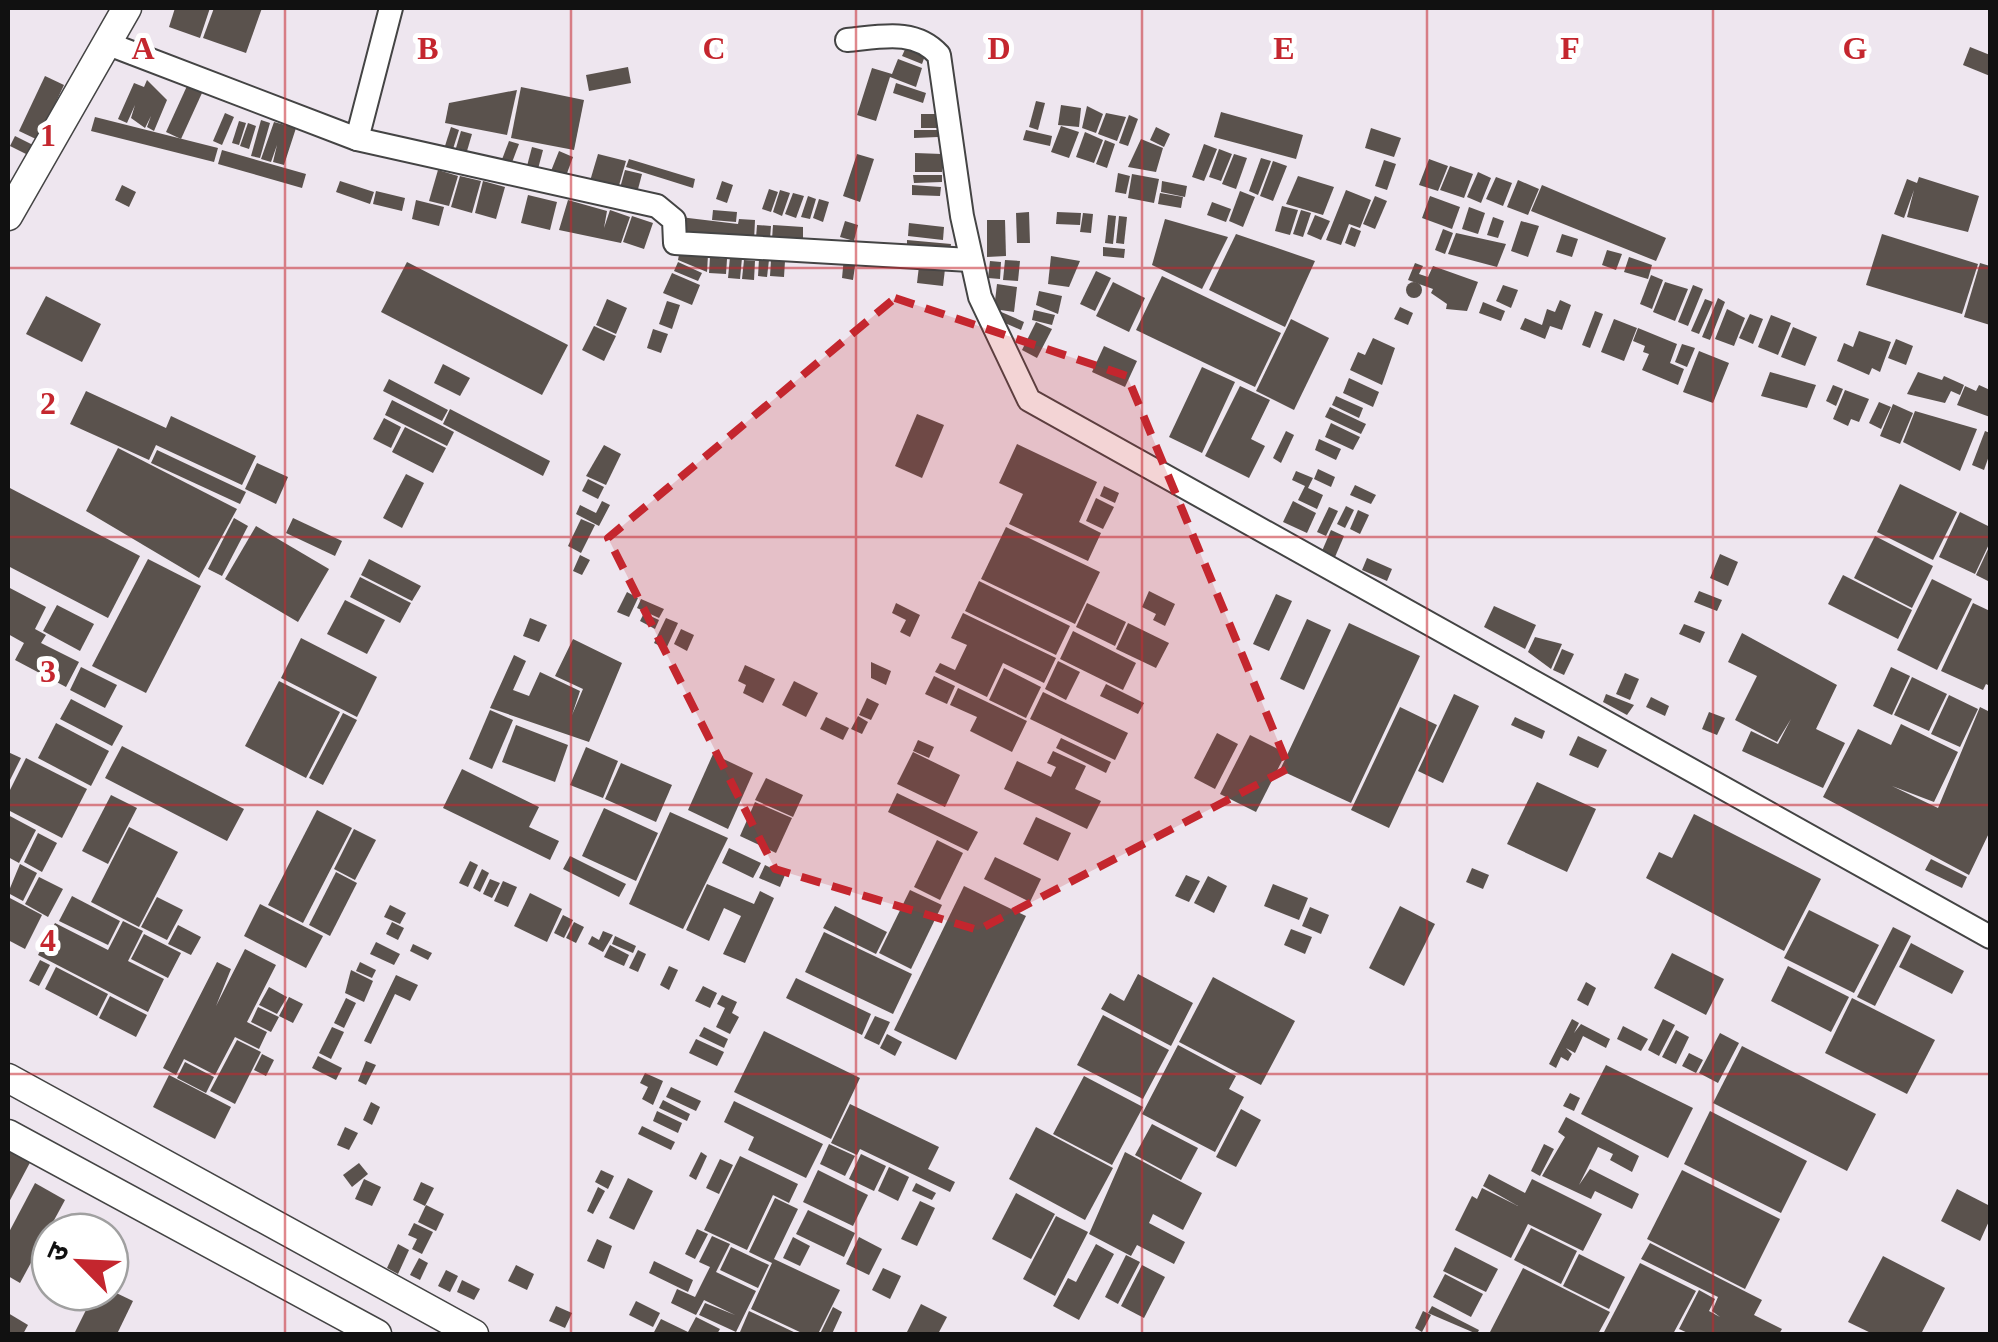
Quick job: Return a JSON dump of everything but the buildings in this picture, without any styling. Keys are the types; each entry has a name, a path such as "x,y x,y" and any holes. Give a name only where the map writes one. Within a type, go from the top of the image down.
{"street":[{"path":"8,216 126,8"},
{"path":"357,139 391,8"},
{"path":"847,40 904,36 928,42 940,55 970,260 980,297 1029,400 1990,937"},
{"path":"106,43 357,139 657,206 674,220 676,244 970,260"},
{"path":"8,1078 474,1334"},
{"path":"8,1134 377,1334"}],"highlighted area":[{"path":"895,298 1127,376 1289,768 978,930 775,869 608,538"}],"shaded area":[{"path":"8,8 1990,8 1990,1334 8,1334"}]}
